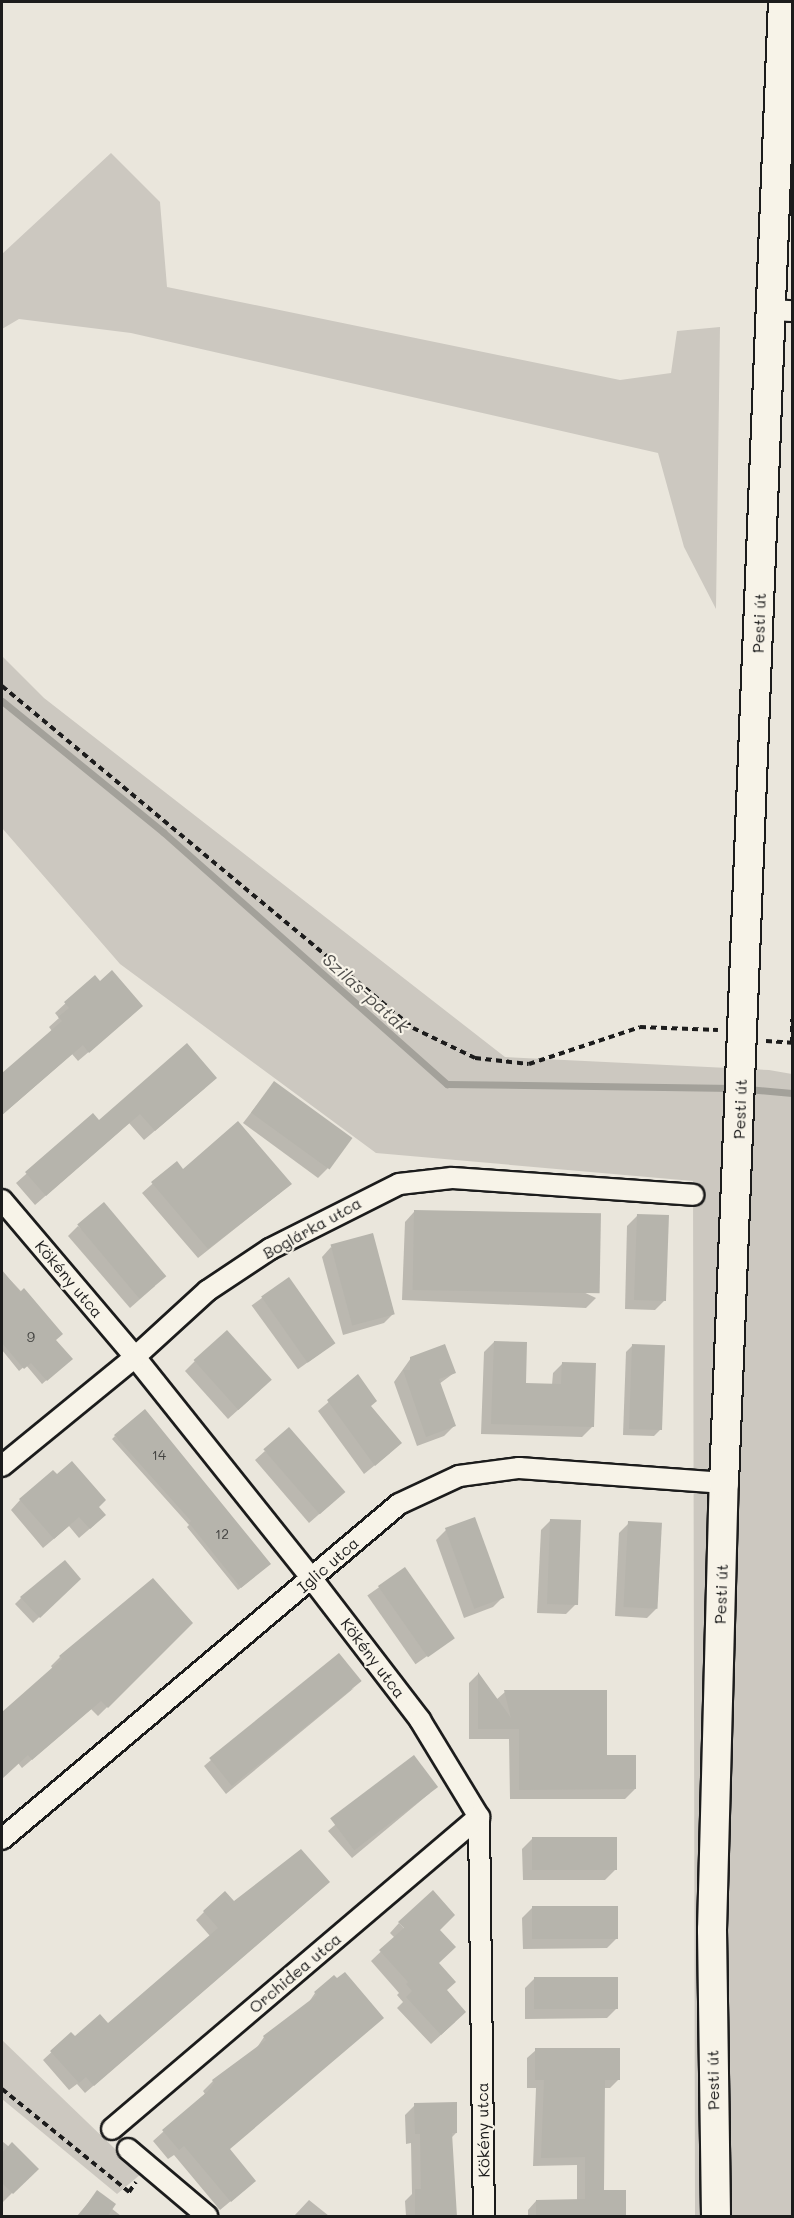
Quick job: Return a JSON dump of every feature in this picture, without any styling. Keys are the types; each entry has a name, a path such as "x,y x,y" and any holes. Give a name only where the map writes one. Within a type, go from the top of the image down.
{"main road":[{"name":"Pesti út","path":"716,2217 712,1930 724,1483 739,1126 735,1043 782,311 783,2"}],"street":[{"name":"Boglárka utca","path":"2,1466 135,1357 207,1290 270,1249 399,1184 452,1178 693,1195"},
{"name":"Kökény utca","path":"2,1200 135,1357 312,1579 420,1720 479,1817 484,2217"},
{"name":"Iglic utca","path":"2,1839 399,1504 459,1476 519,1468 724,1483"},
{"name":"Orchidea utca","path":"112,2129 479,1817"},
{"path":"128,2149 207,2217"}],"path":[{"path":"2,686 413,1028 475,1058 529,1064 640,1027 735,1043"},
{"path":"2,2089 129,2192 148,2166"}],"shaded area":[{"path":"111,153 160,202 167,287 620,380 671,373 677,331 720,327 716,609 684,547 658,453 131,333 19,319 2,329 2,254"},
{"path":"2,656 44,698 505,1057 769,1070 792,1074 792,2216 695,2216 693,1181 376,1153 120,964 2,828"},
{"path":"2,2040 141,2174 117,2194 2,2099"}],"building":[{"path":"112,970 143,1006 89,1053 83,1045 2,1115 2,1073 62,1021 58,1017 69,1008 64,1002 95,975 100,981"},
{"path":"187,1043 217,1078 155,1131 140,1114 46,1196 25,1172 93,1113 99,1120"},
{"path":"274,1081 352,1138 330,1170 251,1113"},
{"path":"238,1121 292,1184 208,1249 151,1182 177,1161 183,1169"},
{"path":"104,1202 166,1276 140,1299 77,1224"},
{"path":"414,1210 601,1213 600,1293 413,1290"},
{"path":"637,1214 669,1215 666,1301 634,1300"},
{"path":"373,1233 395,1314 352,1326 330,1244"},
{"path":"2,1270 20,1292 24,1288 63,1334 56,1340 73,1359 47,1381 31,1363 24,1369 2,1343"},
{"path":"289,1277 335,1343 308,1363 261,1297"},
{"path":"227,1330 272,1380 238,1410 194,1360"},
{"path":"494,1341 527,1342 526,1383 561,1384 562,1362 596,1363 594,1427 491,1424"},
{"path":"445,1344 456,1373 439,1379 456,1426 426,1437 403,1370 410,1370 410,1357"},
{"path":"632,1344 665,1345 662,1430 629,1429"},
{"path":"358,1374 377,1401 371,1406 402,1443 375,1466 327,1400"},
{"path":"145,1409 271,1564 241,1588 189,1523 191,1521 114,1435"},
{"path":"289,1427 345,1492 320,1514 263,1449"},
{"path":"72,1461 106,1500 99,1507 106,1515 90,1529 79,1517 54,1539 19,1499 53,1470 57,1474"},
{"path":"475,1517 504,1598 474,1609 445,1528"},
{"path":"550,1519 581,1520 578,1605 547,1604"},
{"path":"628,1521 662,1523 657,1609 623,1607"},
{"path":"65,1560 81,1579 40,1618 20,1597"},
{"path":"405,1567 455,1638 428,1657 378,1586"},
{"path":"153,1578 193,1623 108,1708 101,1701 32,1760 28,1755 2,1779 2,1712 62,1659 59,1656"},
{"path":"339,1653 362,1681 232,1786 209,1758"},
{"path":"478,1672 511,1718 504,1690 607,1690 607,1755 636,1755 636,1789 519,1790 519,1729 478,1729"},
{"path":"414,1755 438,1787 354,1850 330,1818"},
{"path":"532,1837 617,1837 617,1870 532,1870"},
{"path":"301,1849 330,1882 94,2086 86,2077 79,2083 50,2051 71,2032 75,2036 100,2014 108,2023 218,1928 203,1911 225,1891 234,1901"},
{"path":"433,1890 455,1915 440,1930 456,1947 439,1963 456,1982 447,1990 466,2012 441,2035 406,1997 412,1991 406,1984 408,1982 379,1950 404,1928 398,1922"},
{"path":"532,1906 618,1906 618,1939 532,1939"},
{"path":"345,1972 384,2018 230,2149 256,2181 231,2202 184,2146 179,2150 162,2130 208,2091 214,2083 212,2080 266,2040 263,2036 317,1995 314,1992 334,1975 337,1978"},
{"path":"534,1977 618,1977 618,2009 534,2009"},
{"path":"535,2048 620,2048 620,2080 605,2080 604,2190 626,2190 626,2217 536,2217 536,2200 585,2199 585,2157 541,2158 544,2080 535,2080"},
{"path":"457,2102 457,2133 452,2133 457,2217 415,2217 415,2189 421,2189 420,2134 415,2134 414,2103"},
{"path":"12,2142 39,2169 13,2194 2,2183 2,2153"},
{"path":"97,2190 116,2204 107,2217 78,2217"}],"waterway":[{"name":"Szilas-patak","path":"2,701 163,832 447,1084 733,1088"},
{"name":"Szilas-patak","path":"747,1089 792,1093"}]}
